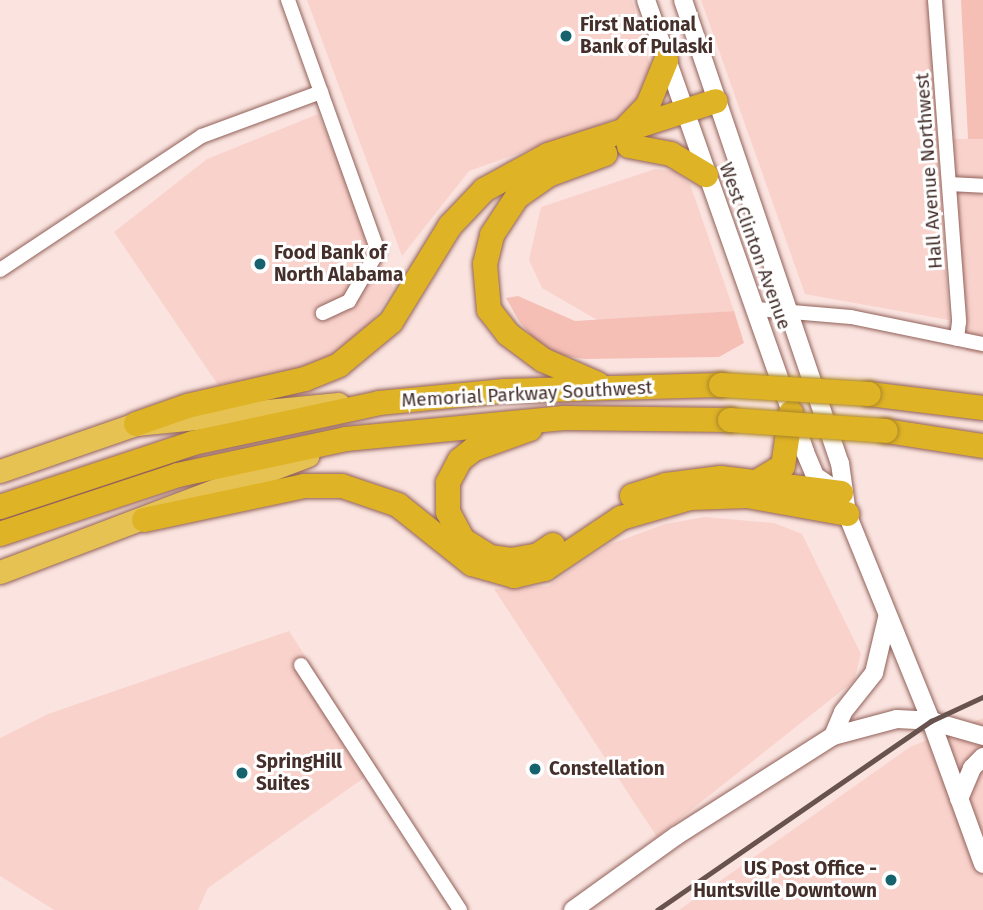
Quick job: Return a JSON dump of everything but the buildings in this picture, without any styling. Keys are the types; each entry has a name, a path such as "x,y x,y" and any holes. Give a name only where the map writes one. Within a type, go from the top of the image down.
{"highway":[{"path":"605,387 543,360 508,334 489,310 485,264 499,221 527,188 548,175 625,139 648,105 666,61"},
{"path":"0,471 187,406 305,379 339,365 391,322 450,226 484,190 548,155 625,139 719,108"},
{"path":"625,139 671,154 706,175"},
{"name":"Memorial Parkway Southwest","path":"0,507 66,482 193,443 379,403 605,387 721,385 869,394 983,408"},
{"path":"136,424 282,407 379,403"},
{"path":"758,481 783,466 791,413"},
{"path":"564,418 474,449 455,467 447,492 448,512 457,532 471,548 500,560 538,555 592,518 651,490 703,479 758,481 844,504"},
{"name":"Memorial Parkway Southwest","path":"0,534 178,475 346,439 564,418 730,420 886,431 983,446"},
{"path":"0,572 144,520 346,439"},
{"path":"144,520 304,486 342,486 398,505 472,564 514,576 545,569 621,518 691,498 747,496 844,504"}],"street":[{"path":"288,0 378,251 349,301 323,313"},
{"name":"West Clinton Avenue","path":"646,0 815,476 844,504"},
{"name":"West Clinton Avenue","path":"683,0 839,463 844,504 887,618 932,721 983,864"},
{"name":"Hall Avenue Northwest","path":"935,0 959,322 957,339"},
{"path":"0,270 202,136 321,92"},
{"path":"949,184 983,186"},
{"path":"757,309 851,317 983,344"},
{"path":"833,736 843,712 874,673 887,618"},
{"path":"302,665 460,910"},
{"path":"573,910 676,836 833,736 897,719 932,721 983,736"},
{"path":"960,799 972,768 983,757"}],"shaded area":[{"path":"307,0 632,0 651,68 642,97 619,118 469,171 402,256"},
{"path":"701,0 929,0 949,320 805,294"},
{"path":"961,0 983,0 983,139 968,139"},
{"path":"318,114 393,288 373,321 344,350 313,366 218,385 114,232 207,159"},
{"path":"954,139 983,139 983,354 966,351"},
{"path":"655,169 675,171 690,184 734,311 599,321 542,288 529,260 541,207"},
{"path":"518,296 575,321 734,311 744,343 719,357 585,359 559,355 534,339 519,321 506,298"},
{"path":"705,517 774,523 802,534 861,654 854,681 657,837 494,589 548,586 608,545 665,524"},
{"path":"289,631 378,768 208,888 198,910 54,910 0,876 0,738 48,714"},
{"path":"983,718 983,910 679,910 910,747"}],"railway":[{"path":"657,910 931,721 983,697"}],"place":[{"name":"First National Bank of Pulaski","path":"566,36"},
{"name":"Food Bank of North Alabama","path":"260,264"},
{"name":"Constellation","path":"535,769"},
{"name":"SpringHill Suites","path":"242,773"},
{"name":"US Post Office - Huntsville Downtown","path":"891,880"}]}
